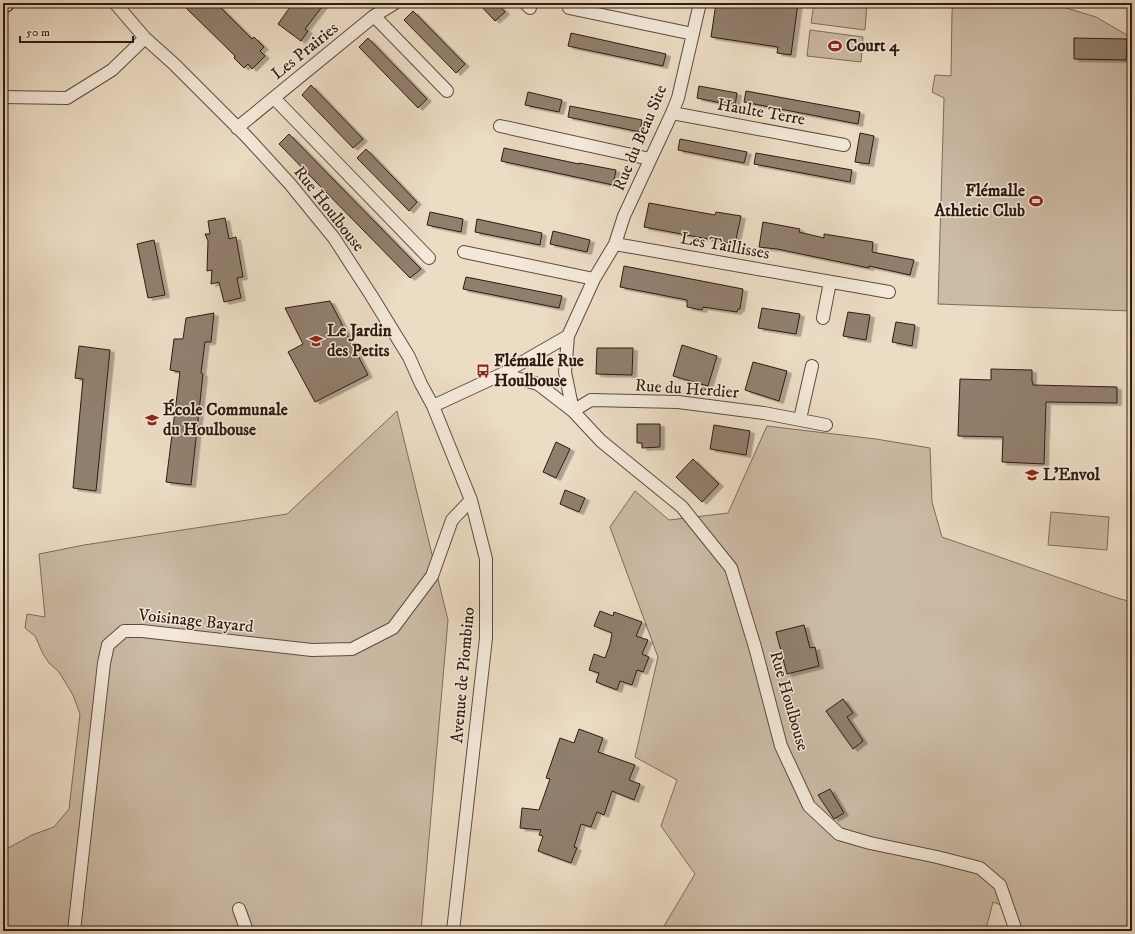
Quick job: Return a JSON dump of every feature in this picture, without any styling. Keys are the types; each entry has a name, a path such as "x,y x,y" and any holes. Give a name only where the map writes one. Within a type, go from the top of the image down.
{"street":[{"name":"Rue Houlbouse","path":"114,3 145,38 197,87 290,184 334,238 372,295 408,357 433,406"},
{"name":"Les Prairies","path":"237,128 374,16 395,3"},
{"name":"Rue du Beau Site","path":"594,279 615,244 624,216 678,98 700,3"},
{"path":"569,8 693,34"},
{"path":"374,16 447,91"},
{"path":"3,97 67,98 112,70 145,38"},
{"name":"Rue Houlbouse","path":"274,98 429,258"},
{"name":"Haulte Terre","path":"672,113 844,145"},
{"path":"500,126 650,159"},
{"name":"Les Taillisses","path":"615,244 889,292"},
{"path":"464,252 594,279 568,336 565,372 573,410"},
{"path":"823,318 830,282"},
{"path":"433,406 502,374 568,336"},
{"path":"800,419 812,366"},
{"name":"Rue Houlbouse","path":"502,374 538,384 573,410 601,441 682,507 731,568 755,648 781,746 809,806 839,834 870,843 980,868 1000,885 1016,931"},
{"name":"Rue du Herdier","path":"573,410 591,400 678,402 764,413 826,425"},
{"name":"Avenue de Piombino","path":"433,406 471,500 486,559 486,638 453,931"},
{"name":"Voisinage Bayard","path":"74,931 104,663 108,645 124,631 142,631 312,650 352,649 393,628 432,576 452,520 471,500"},
{"path":"239,909 248,931"}],"shaded area":[{"path":"814,3 867,4 865,30 811,23"},
{"name":"Flémalle Athletic Club","path":"953,3 1050,3 1096,17 1132,38 1132,311 938,304 944,98 932,92 935,75 951,76"},
{"name":"Court 4","path":"810,30 863,37 861,62 807,56"},
{"path":"397,411 448,620 421,931 3,931 3,851 32,835 54,827 69,809 80,714 73,695 59,672 49,663 43,654 35,636 25,628 27,614 45,617 39,554 84,545 287,514"},
{"path":"767,426 876,439 930,448 932,502 942,537 1132,602 1132,931 1016,931 1008,908 993,902 986,929 990,931 661,931 695,874 661,826 677,780 635,757 658,657 610,527 635,491 669,520 728,513"},
{"path":"1051,512 1109,517 1107,550 1048,545"}],"building":[{"path":"181,3 216,3 252,39 254,37 264,47 260,51 265,56 252,69 248,64 244,68 234,58 235,56"},
{"path":"293,3 325,3 305,29 308,31 301,41 278,24"},
{"path":"478,3 497,3 505,12 495,21"},
{"path":"716,3 798,3 791,55 777,53 778,47 711,37"},
{"path":"413,11 465,64 456,73 404,20"},
{"path":"571,33 666,54 663,66 568,46"},
{"path":"368,38 427,99 418,108 359,47"},
{"path":"1074,38 1127,39 1126,60 1074,59"},
{"path":"311,85 363,139 353,148 302,95"},
{"path":"699,86 737,93 735,106 697,98"},
{"path":"746,91 860,112 858,124 744,102"},
{"path":"528,92 562,100 559,112 525,105"},
{"path":"570,106 642,120 640,132 568,117"},
{"path":"860,133 874,136 869,164 855,162"},
{"path":"289,134 421,269 410,278 316,182 279,144"},
{"path":"680,139 747,152 744,163 678,150"},
{"path":"504,148 579,164 616,170 613,185 501,161"},
{"path":"366,149 417,202 409,211 357,158"},
{"path":"756,153 852,170 850,182 754,164"},
{"path":"649,203 715,215 716,212 741,216 735,244 644,227"},
{"path":"430,212 463,219 461,232 427,225"},
{"path":"225,218 229,239 236,237 243,277 237,278 241,298 224,302 219,282 211,284 212,270 207,271 208,241 205,234 210,234 208,221"},
{"path":"477,219 542,233 540,245 475,232"},
{"path":"763,222 800,229 799,232 824,238 824,234 873,242 872,252 914,260 910,275 869,266 869,268 777,249 759,247"},
{"path":"553,231 590,240 587,252 550,244"},
{"path":"154,240 165,295 148,298 137,244"},
{"path":"624,266 743,289 740,309 738,309 737,312 703,307 702,310 687,307 687,300 620,287"},
{"path":"466,277 562,296 559,308 463,289"},
{"name":"Le Jardin des Petits","path":"330,301 368,375 315,402 288,352 303,344 285,308"},
{"path":"762,308 800,314 796,334 758,328"},
{"path":"848,312 870,315 866,340 843,336"},
{"path":"214,313 211,342 205,342 191,485 166,482 180,372 170,370 174,339 183,339 186,318"},
{"path":"896,322 915,325 912,346 892,342"},
{"path":"682,345 717,356 708,386 673,376"},
{"path":"79,346 110,350 96,491 73,488 83,379 75,378"},
{"path":"597,348 633,348 632,375 596,374"},
{"path":"753,362 787,371 779,401 745,390"},
{"path":"991,369 1032,370 1033,385 1117,387 1117,403 1046,402 1044,464 1002,462 1003,437 958,436 960,379 991,380"},
{"path":"637,424 660,424 660,447 642,448 642,443 637,443"},
{"path":"714,425 750,431 746,455 710,449"},
{"path":"556,442 570,449 556,478 543,472"},
{"path":"693,459 719,484 702,502 676,477"},
{"path":"565,490 585,498 579,512 560,504"},
{"path":"600,611 613,616 614,612 642,622 636,636 648,640 642,654 649,657 643,672 637,670 632,685 620,681 617,690 596,682 599,673 589,670 594,654 605,658 610,644 612,633 594,626"},
{"path":"804,625 810,648 815,647 819,666 787,674 776,632"},
{"path":"843,699 853,713 847,717 863,741 853,749 826,711"},
{"path":"579,729 603,738 598,752 635,765 629,780 640,784 634,800 612,791 604,815 597,812 591,827 581,824 574,847 577,848 571,863 538,851 543,836 539,835 541,830 520,828 522,808 539,810 550,779 546,778 560,738 574,743"},
{"path":"830,789 844,813 834,819 818,795"}],"place":[{"name":"Court 4","path":"835,46"},
{"name":"Flémalle Athletic Club","path":"1036,201"},
{"name":"Le Jardin des Petits","path":"316,341"},
{"name":"Flémalle Rue Houlbouse","path":"483,371"},
{"name":"École Communale du Houlbouse","path":"152,420"},
{"name":"L’Envol","path":"1032,475"}]}
